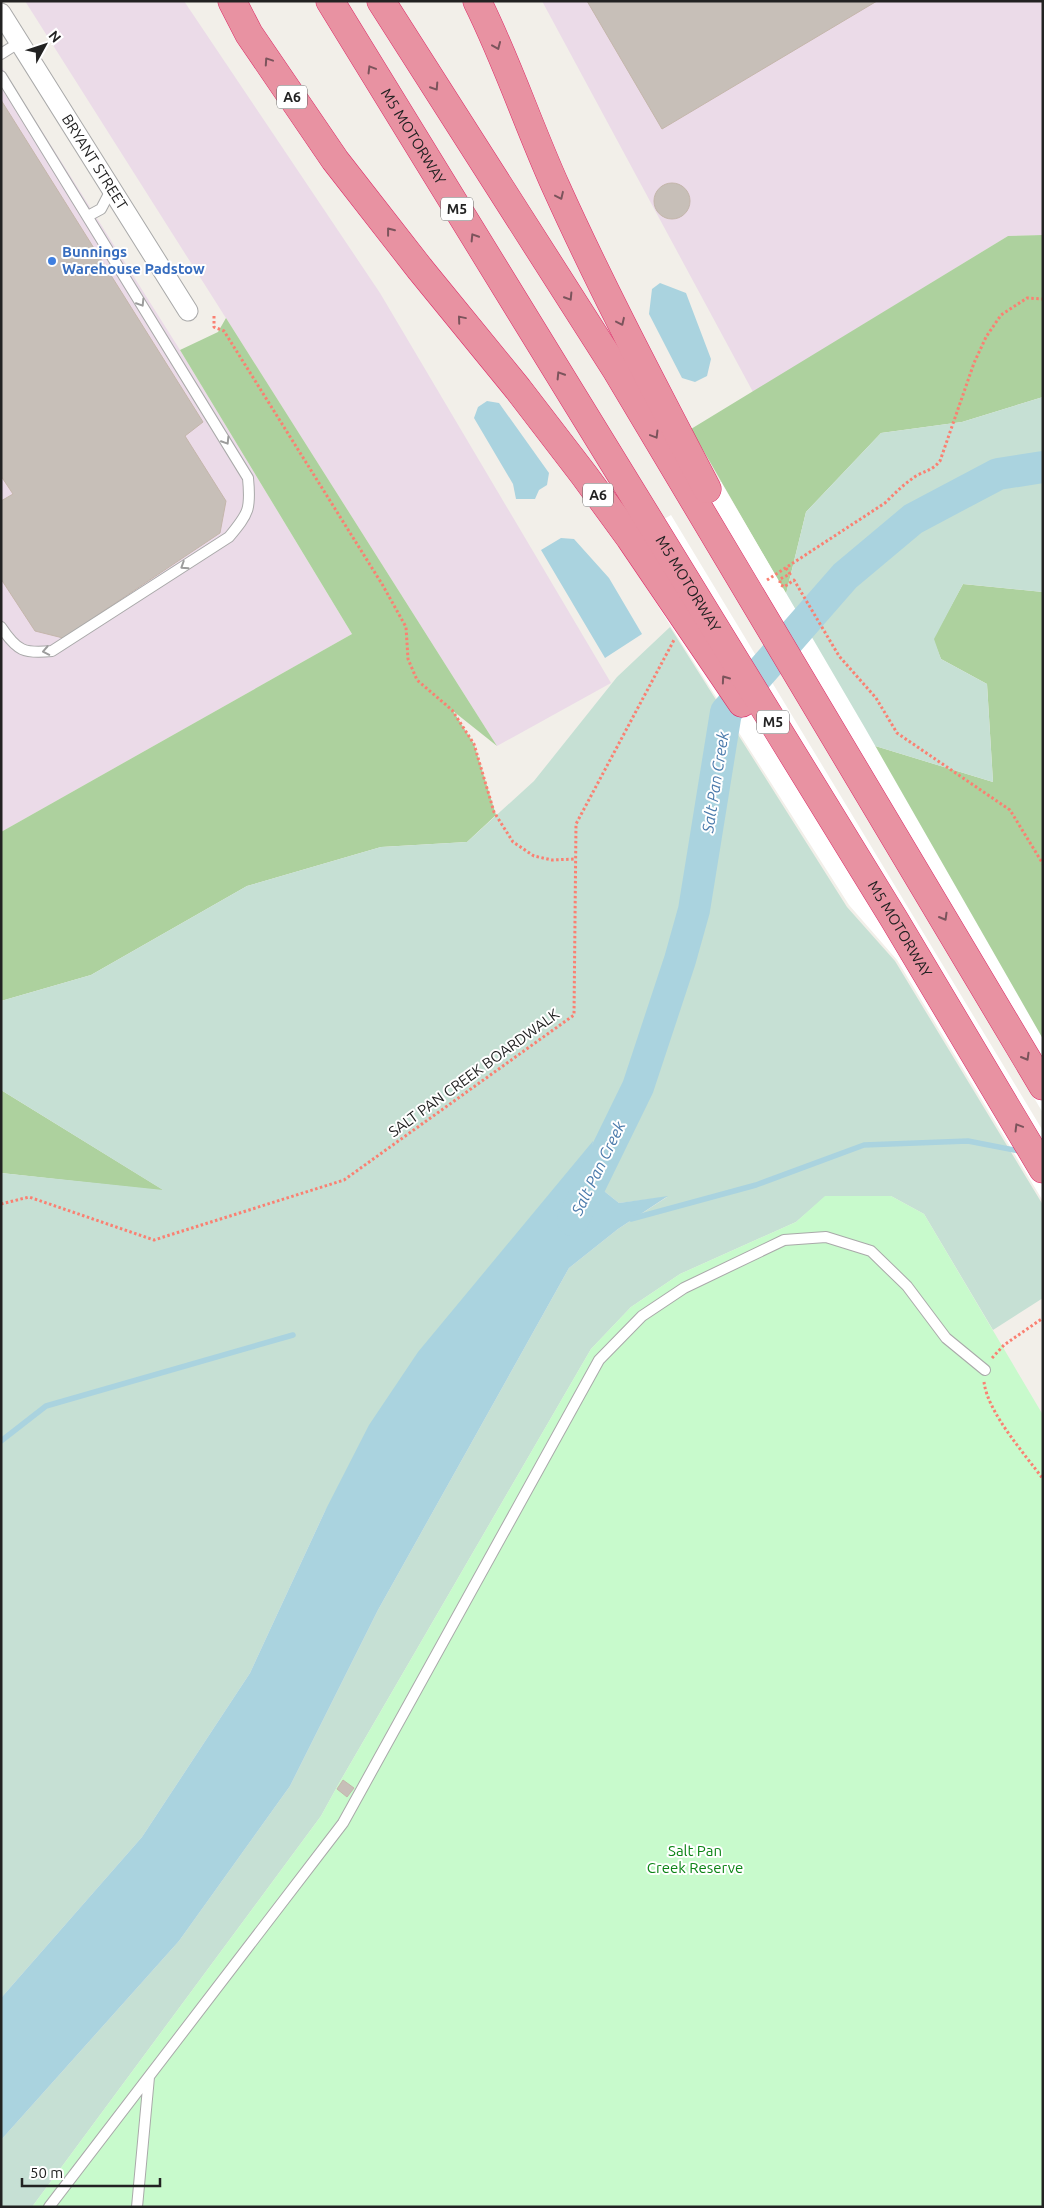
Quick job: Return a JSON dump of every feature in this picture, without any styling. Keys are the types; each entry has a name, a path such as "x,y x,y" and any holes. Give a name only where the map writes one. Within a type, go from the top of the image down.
{"highway":[{"name":"A6","path":"232,1 249,34 335,160 420,270 518,389 641,532"},
{"name":"M5 MOTORWAY","path":"330,1 641,532 716,667 894,919 1043,1169"},
{"path":"380,1 612,363 701,494 919,875 1043,1086"},
{"path":"477,1 547,166 701,494"}],"street":[{"name":"BRYANT STREET","path":"1,13 112,187 188,311"}],"lane":[{"path":"1,54 20,42"},
{"path":"1,76 248,478 250,504 244,519 229,537 52,651 32,653 17,648 1,627"},
{"path":"88,216 101,209 112,187"},
{"path":"48,2207 343,1823 599,1360 642,1316 684,1288 784,1240 826,1237 871,1251 907,1286 946,1338 985,1370"},
{"path":"137,2207 149,2076"}],"path":[{"path":"762,583 885,504 906,483 934,468 940,461 974,363 986,337 1001,315 1028,298 1043,299"},
{"path":"214,316 214,327 224,331 402,618 406,627 408,659 417,680 452,710 474,744 494,812 513,842 534,856 552,860 575,859"},
{"path":"786,568 790,574 780,579 780,584 784,586 794,580 839,656 876,698 897,733 1010,810 1043,864"},
{"name":"SALT PAN CREEK BOARDWALK","path":"1,1204 29,1197 154,1240 344,1180 574,1015 576,824 675,639"},
{"path":"1043,1318 1004,1345 990,1360 985,1370 985,1390 992,1407 1043,1479"}],"shaded area":[{"path":"25,1 184,1 380,293 611,683 497,746"},
{"path":"542,1 1043,1 1043,235 1008,236 753,392"},
{"path":"1,66 180,350 352,634 1,832"}],"green space":[{"path":"1043,235 1043,397 962,422 881,433 806,512 786,594 691,429 1008,236"},
{"path":"226,318 497,746 453,711 474,744 496,815 467,842 381,847 247,886 91,975 1,1001 1,832 352,634 180,350 218,332"},
{"path":"1043,397 1043,592 963,584 934,639 941,659 987,684 993,782 872,745 786,594 806,512 881,433 962,422"},
{"path":"963,584 1043,592 1043,1044 872,745 993,782 987,684 941,659 933,639"},
{"path":"670,627 847,907 895,961 1043,1205 1043,1298 993,1330 924,1214 891,1196 826,1196 796,1222 680,1274 631,1307 591,1349 321,1816 32,2207 1,2207 1,2140 179,1941 290,1786 378,1610 569,1268 618,1229 667,1197 619,1203 589,1179 593,1142 325,1511 250,1673 142,1837 1,1998 1,1173 163,1190 1,1090 1,1001 91,975 247,886 381,847 467,842 534,781 617,677"},
{"path":"1,1090 165,1191 1,1173"},
{"name":"Salt Pan Creek Reserve","path":"825,1196 891,1196 924,1214 1043,1415 1043,2207 32,2207 321,1816 591,1349 631,1307 680,1274 796,1222"}],"water":[{"path":"660,283 686,293 711,359 707,376 695,382 682,378 649,314 652,289"},
{"path":"487,401 499,403 549,473 547,485 539,490 535,499 516,499 513,484 474,418 478,407"},
{"path":"561,538 574,539 609,578 642,634 605,658 541,550"},
{"path":"593,1141 589,1179 619,1203 668,1196 618,1229 569,1268 378,1610 290,1786 179,1941 1,2140 1,1998 142,1837 250,1673 325,1511 369,1425 418,1352"}],"pier":[{"path":"721,482 865,728 1043,1039 1043,1113 682,505"},
{"path":"671,515 1043,1131 1043,1201 897,960 849,905 619,545"}],"building":[{"path":"587,1 877,1 662,129"},
{"name":"Bunnings Warehouse Padstow","path":"1,100 203,422 185,436 226,501 220,533 63,638 35,631 1,579 1,501 13,494 1,476"},
{"path":"672,183 679,184 685,188 689,194 689,208 685,214 679,218 672,219 665,218 659,214 655,208 654,201 655,194 659,188 665,184"},
{"path":"343,1780 354,1788 347,1797 337,1789"}],"waterway":[{"name":"Salt Pan Creek","path":"573,1220 638,1087 680,960 694,910 726,712 845,576 913,519 998,474 1043,467"},
{"path":"631,1219 756,1185 864,1145 968,1141 1024,1152"},
{"path":"1,1441 46,1406 293,1335"}],"place":[{"name":"Bunnings Warehouse Padstow","path":"52,261"}]}
